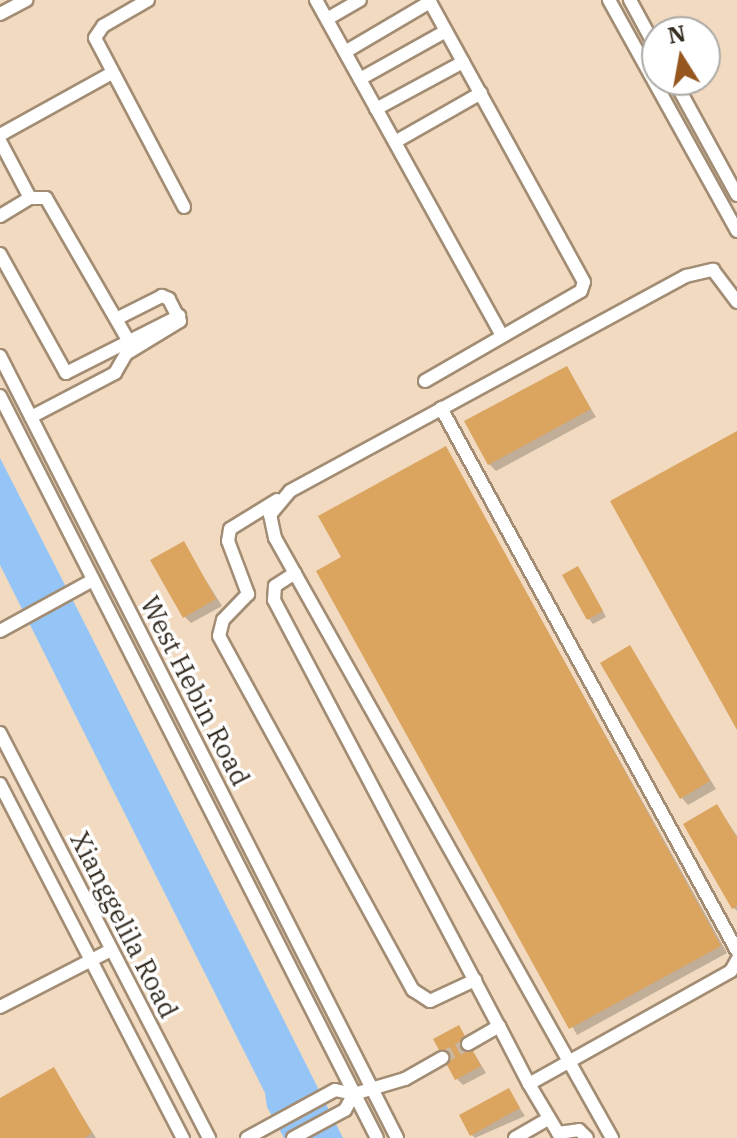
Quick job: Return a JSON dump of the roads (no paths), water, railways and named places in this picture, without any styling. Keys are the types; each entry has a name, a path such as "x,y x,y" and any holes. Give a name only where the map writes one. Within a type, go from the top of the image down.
{"street":[{"path":"0,14 26,0"},
{"path":"148,0 97,32 97,44 184,207"},
{"path":"316,0 502,336"},
{"path":"327,19 360,0"},
{"path":"609,0 737,231"},
{"path":"630,0 641,20"},
{"path":"345,52 430,1 584,282 581,291 425,381"},
{"path":"360,79 446,31"},
{"path":"376,109 463,62"},
{"path":"30,198 0,138 112,73"},
{"path":"395,142 481,93"},
{"path":"683,96 737,195"},
{"path":"0,216 30,198 40,196 50,202 129,342"},
{"path":"0,254 66,373 179,316"},
{"path":"475,980 438,999 422,999 413,990 219,636 223,620 248,594 228,541 230,529 441,408 686,276 713,270 725,279 737,302"},
{"path":"725,279 737,272"},
{"path":"31,417 115,373 126,354 178,326 179,316 169,299 162,296 116,319"},
{"name":"West Hebin Road","path":"0,356 397,1138"},
{"path":"0,396 377,1138"},
{"path":"441,408 737,951"},
{"path":"279,499 271,525 295,573 612,1138"},
{"path":"295,573 275,586 274,600 559,1136 579,1130 587,1138"},
{"path":"0,631 93,580"},
{"name":"Xianggelila Road","path":"0,733 209,1138"},
{"name":"Xianggelila Road","path":"0,784 183,1138"},
{"path":"0,1007 111,950"},
{"path":"529,1084 572,1063 731,971 737,960"},
{"path":"468,1044 499,1026"},
{"path":"293,1138 337,1114 354,1094 371,1086 405,1079 442,1058"},
{"path":"247,1138 335,1090 354,1094"},
{"path":"515,1138 549,1118"}],"water":[{"path":"0,458 343,1138 284,1138 267,1107 265,1093 0,565"}],"tunnel":[{"path":"442,1058 468,1044"}]}
